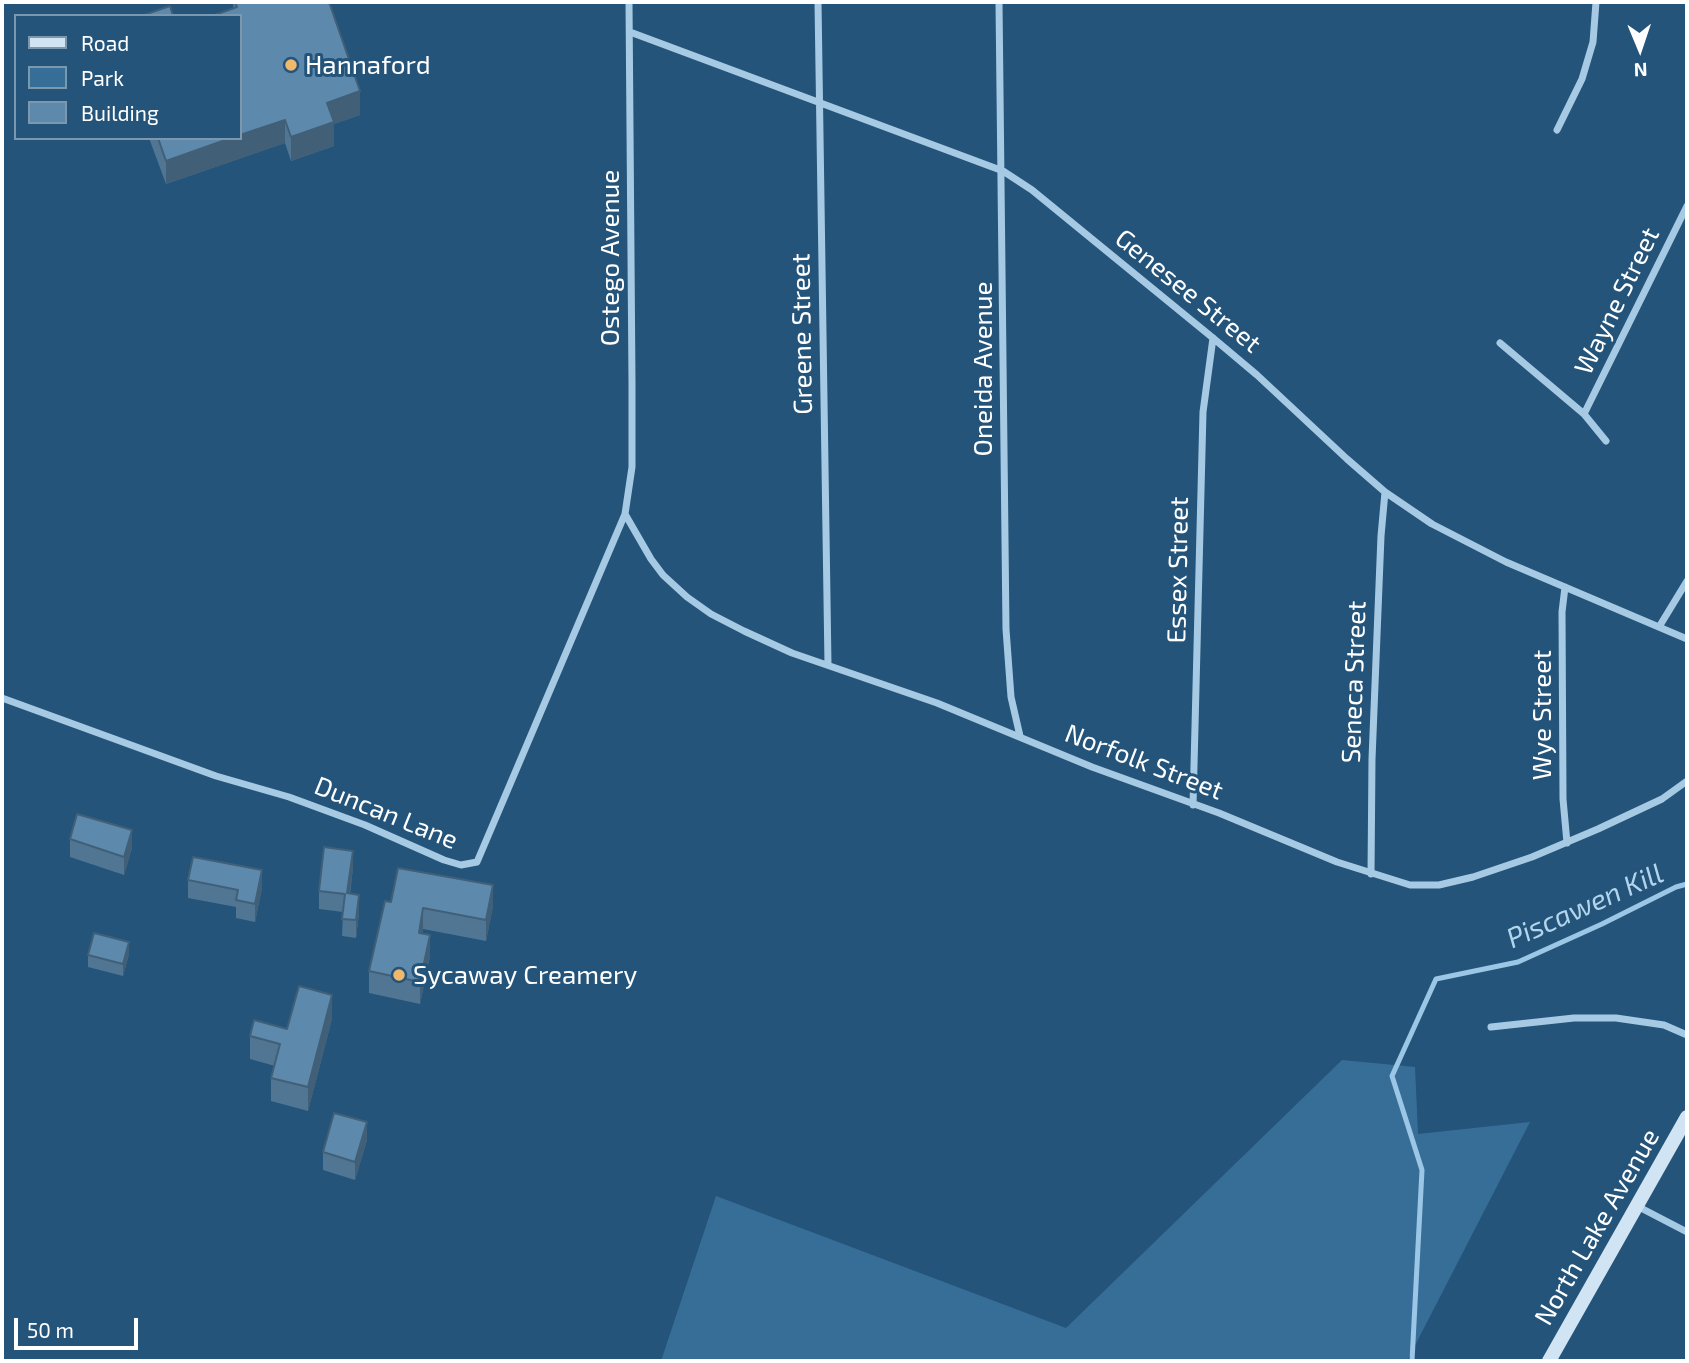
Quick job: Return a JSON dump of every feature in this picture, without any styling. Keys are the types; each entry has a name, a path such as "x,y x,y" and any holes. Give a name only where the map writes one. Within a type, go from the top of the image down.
{"street":[{"name":"Ostego Avenue","path":"625,514 632,453 629,2"},
{"name":"Greene Street","path":"818,2 828,666"},
{"name":"Oneida Avenue","path":"999,2 1003,171 1006,629 1011,697 1020,736"},
{"path":"1557,130 1582,79 1593,42 1596,2"},
{"name":"Genesee Street","path":"630,32 1003,171 1032,190 1213,338 1385,492 1432,524 1506,562 1687,639"},
{"name":"Wayne Street","path":"1584,414 1687,206"},
{"name":"Essex Street","path":"1194,805 1203,412 1213,338"},
{"path":"1500,343 1584,414 1606,440"},
{"name":"Seneca Street","path":"1371,874 1372,759 1385,492"},
{"name":"Norfolk Street","path":"625,514 663,575 711,614 744,631 792,653 937,703 1092,767 1371,874 1410,886 1440,885 1485,873 1567,843 1662,799 1687,781"},
{"name":"Duncan Lane","path":"2,698 216,776 289,797 365,825 444,860 468,866 477,862 625,514"},
{"path":"1659,627 1687,581"},
{"name":"Wye Street","path":"1565,587 1562,612 1563,786 1567,843"},
{"path":"1491,1027 1574,1018 1616,1018 1664,1025 1687,1035"},
{"name":"North Lake Avenue","path":"1549,1361 1687,1117"},
{"path":"1636,1206 1687,1232"}],"green space":[{"path":"1342,1060 1415,1067 1418,1134 1530,1122 1407,1361 661,1361 716,1196 1066,1328"}],"building":[{"name":"Hannaford","path":"235,2 329,2 360,91 327,103 334,122 291,137 285,120 242,134 242,14 218,14 237,7"},
{"path":"170,6 172,14 147,14"},
{"path":"159,140 225,140 166,161"},
{"path":"77,814 132,830 124,857 70,839"},
{"path":"324,847 353,851 347,893 359,895 356,920 342,919 345,894 319,891"},
{"path":"193,857 262,870 255,904 236,900 238,890 188,880"},
{"path":"398,868 493,885 486,920 423,908 419,933 430,935 420,982 369,971 385,901 391,902"},
{"path":"94,933 129,942 123,964 88,955"},
{"path":"299,986 332,995 308,1087 271,1078 280,1044 250,1036 254,1020 287,1029"},
{"path":"334,1113 367,1122 355,1162 323,1152"}],"waterway":[{"name":"Piscawen Kill","path":"1412,1361 1422,1170 1392,1076 1436,979 1518,962 1687,884"}],"place":[{"name":"Hannaford","path":"291,65"},
{"name":"Sycaway Creamery","path":"399,975"}]}
